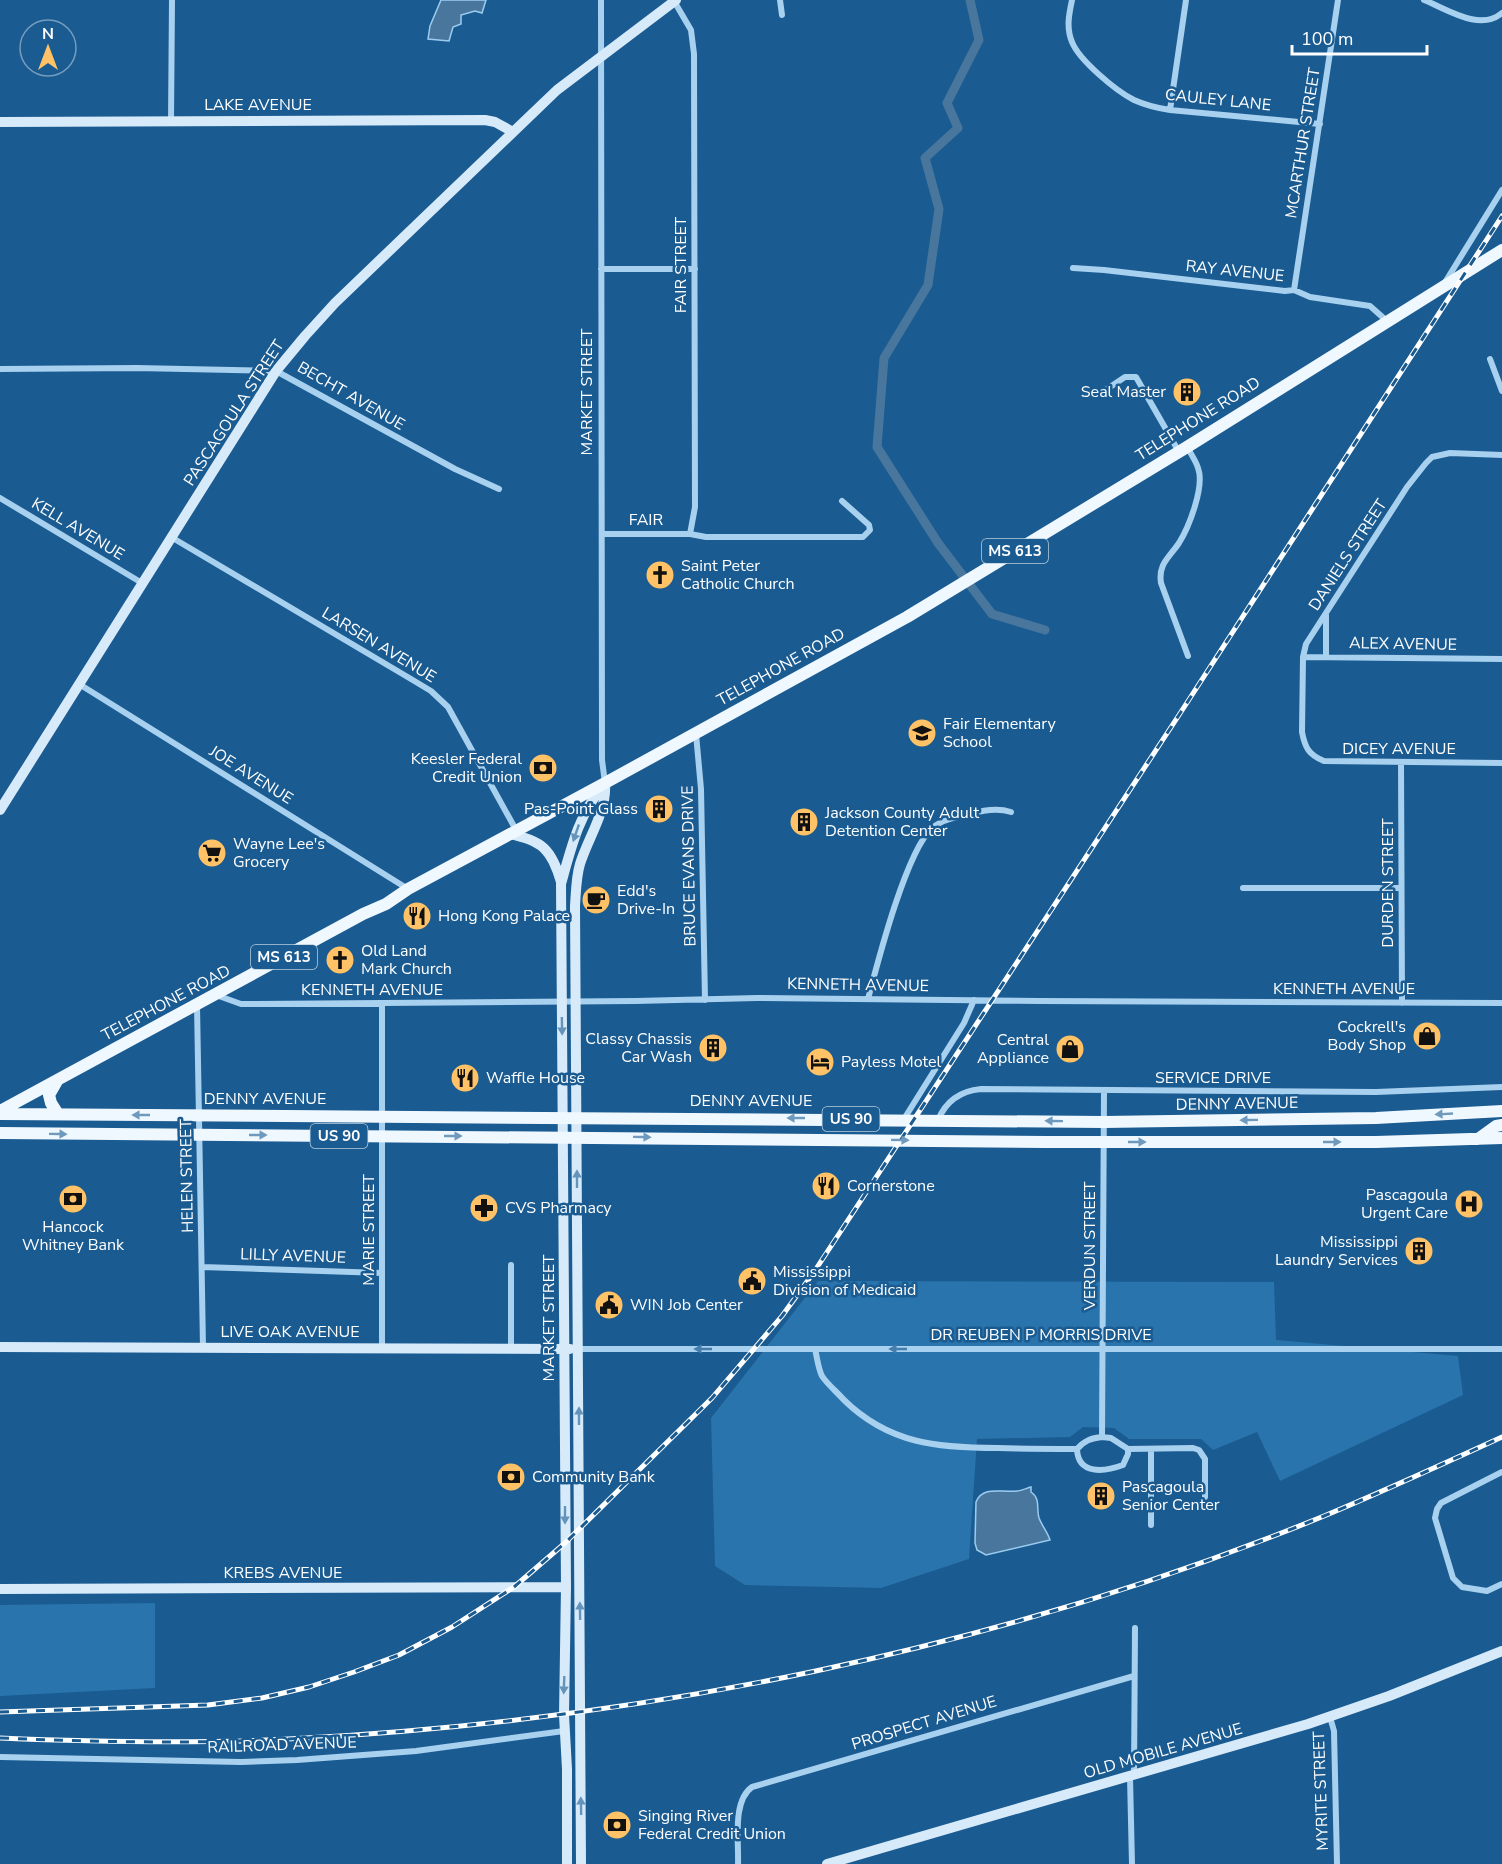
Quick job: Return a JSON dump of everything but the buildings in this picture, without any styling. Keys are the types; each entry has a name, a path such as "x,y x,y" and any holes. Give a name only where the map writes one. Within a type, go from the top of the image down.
{"main road":[{"name":"PASCAGOULA STREET","path":"0,810 276,370 304,336 335,303 557,90 675,1"},
{"name":"LAKE AVENUE","path":"0,122 485,120 495,122 513,132"},
{"name":"TELEPHONE ROAD","path":"0,1112 907,617 1183,449 1502,250"},
{"name":"MARKET STREET","path":"567,1864 567,1769 564,1731 566,1587 561,884 581,820 590,801 605,783"},
{"name":"MARKET STREET","path":"581,1864 575,1002 577,877 603,804 605,783"},
{"path":"513,833 540,843 556,866 561,884"},
{"path":"58,1080 49,1095 58,1114"},
{"name":"DENNY AVENUE","path":"0,1112 1104,1122 1376,1118 1502,1111"},
{"path":"1477,1139 1496,1126 1502,1125"},
{"name":"US 90","path":"0,1133 1104,1142 1376,1142 1502,1138"},
{"name":"LIVE OAK AVENUE","path":"0,1347 579,1349"},
{"name":"KREBS AVENUE","path":"0,1589 566,1587"},
{"name":"OLD MOBILE AVENUE","path":"826,1864 1330,1717 1502,1651"}],"street":[{"path":"171,121 172,0"},
{"name":"MARKET STREET","path":"601,0 602,760 605,783"},
{"path":"780,0 782,15"},
{"name":"CAULEY LANE","path":"1072,0 1068,17 1069,31 1077,50 1115,87 1131,98 1155,108 1320,124"},
{"path":"1170,110 1186,0"},
{"name":"MCARTHUR STREET","path":"1294,290 1338,0"},
{"path":"1424,0 1482,22 1502,13"},
{"name":"FAIR STREET","path":"675,1 691,30 693,40 695,507 690,534"},
{"path":"1442,287 1502,190"},
{"name":"RAY AVENUE","path":"1073,268 1285,291 1294,290 1310,297 1370,306 1387,321"},
{"path":"601,269 695,269"},
{"path":"1490,359 1502,391"},
{"name":"BECHT AVENUE","path":"0,369 276,370 455,470 499,489"},
{"path":"1107,389 1125,377 1136,377 1183,449 1198,467 1200,484 1190,522 1159,573 1188,656"},
{"name":"DANIELS STREET","path":"1304,744 1302,732 1303,657 1306,644 1407,487 1432,457 1450,453 1502,455"},
{"name":"KELL AVENUE","path":"0,498 142,583"},
{"name":"FAIR","path":"602,534 690,534 706,537 863,537 870,530 869,525 842,501"},
{"name":"LARSEN AVENUE","path":"171,537 440,698 459,725 513,833"},
{"path":"1326,614 1326,657"},
{"name":"ALEX AVENUE","path":"1303,657 1502,659"},
{"name":"JOE AVENUE","path":"79,684 408,889"},
{"name":"BRUCE EVANS DRIVE","path":"695,733 701,789 705,1000"},
{"name":"DICEY AVENUE","path":"1304,744 1309,753 1324,761 1502,763"},
{"name":"DURDEN STREET","path":"1401,762 1402,1003"},
{"path":"868,999 891,918 926,835 938,823 948,819 987,810 1011,812"},
{"path":"1243,888 1400,888"},
{"name":"KENNETH AVENUE","path":"216,995 241,1004 575,1002 757,998 1502,1003"},
{"path":"904,1119 964,1023 974,1000"},
{"name":"MARIE STREET","path":"382,1004 382,1348"},
{"name":"HELEN STREET","path":"197,1005 203,1347"},
{"name":"SERVICE DRIVE","path":"938,1120 946,1105 954,1098 971,1090 1376,1092 1502,1087"},
{"name":"VERDUN STREET","path":"1102,1437 1104,1090"},
{"path":"511,1265 511,1349"},
{"name":"LILLY AVENUE","path":"202,1267 382,1273"},
{"name":"DR REUBEN P MORRIS DRIVE","path":"579,1349 1502,1349"},
{"path":"815,1349 822,1375 836,1392 856,1412 880,1428 902,1437 928,1445 959,1448 1077,1449"},
{"path":"1128,1449 1123,1465 1114,1468 1087,1468 1080,1464 1077,1458 1077,1449 1083,1442 1102,1437 1111,1438 1128,1449 1199,1450 1205,1459 1204,1497"},
{"path":"1150,1449 1151,1525"},
{"path":"1502,1472 1442,1503 1437,1509 1435,1518 1453,1578 1462,1587 1487,1591 1502,1584"},
{"path":"1132,1864 1135,1628"},
{"name":"PROSPECT AVENUE","path":"738,1864 740,1803 747,1791 773,1780 1134,1676"},
{"name":"MYRITE STREET","path":"1330,1717 1334,1731 1337,1864"},
{"name":"RAILROAD AVENUE","path":"0,1756 241,1762 297,1760 416,1751 564,1731"}],"shaded area":[{"path":"441,0 486,0 482,13 475,11 461,15 461,24 453,27 449,41 428,39 430,26"},
{"path":"818,1281 1274,1282 1276,1340 1458,1356 1463,1395 1280,1481 1257,1432 1213,1450 1201,1439 1129,1439 1114,1428 1083,1427 1070,1437 977,1439 969,1559 881,1588 745,1585 715,1566 711,1418"},
{"path":"1031,1487 1031,1492 1037,1501 1039,1518 1050,1540 986,1555 977,1550 975,1543 976,1502 979,1497 983,1493 993,1491 1019,1491"},
{"path":"155,1603 155,1688 0,1696 0,1605"}],"waterway":[{"path":"970,0 979,40 947,103 958,128 925,158 939,209 928,285 884,358 877,447 938,543 992,614 1045,630"}],"railway":[{"path":"0,1712 208,1705 262,1698 309,1687 399,1655 452,1627 514,1587 565,1543 712,1398 782,1316 814,1272 1502,216"},
{"path":"0,1738 216,1742 421,1730 553,1715 685,1696 816,1671 945,1641 1074,1605 1200,1563 1324,1516 1502,1437"}],"place":[{"name":"Seal Master","path":"1187,392"},
{"name":"Saint Peter Catholic Church","path":"660,575"},
{"name":"Fair Elementary School","path":"922,733"},
{"name":"Keesler Federal Credit Union","path":"543,768"},
{"name":"Pas-Point Glass","path":"659,809"},
{"name":"Jackson County Adult Detention Center","path":"804,822"},
{"name":"Wayne Lee's Grocery","path":"212,853"},
{"name":"Edd's Drive-In","path":"596,900"},
{"name":"Hong Kong Palace","path":"417,916"},
{"name":"Old Land Mark Church","path":"340,960"},
{"name":"Cockrell's Body Shop","path":"1427,1036"},
{"name":"Classy Chassis Car Wash","path":"713,1048"},
{"name":"Central Appliance","path":"1070,1049"},
{"name":"Payless Motel","path":"820,1062"},
{"name":"Waffle House","path":"465,1078"},
{"name":"Cornerstone","path":"826,1186"},
{"name":"Hancock Whitney Bank","path":"73,1199"},
{"name":"Pascagoula Urgent Care","path":"1469,1204"},
{"name":"CVS Pharmacy","path":"484,1208"},
{"name":"Mississippi Laundry Services","path":"1419,1251"},
{"name":"Mississippi Division of Medicaid","path":"752,1281"},
{"name":"WIN Job Center","path":"609,1305"},
{"name":"Community Bank","path":"511,1477"},
{"name":"Pascagoula Senior Center","path":"1101,1496"},
{"name":"Singing River Federal Credit Union","path":"617,1825"}]}
